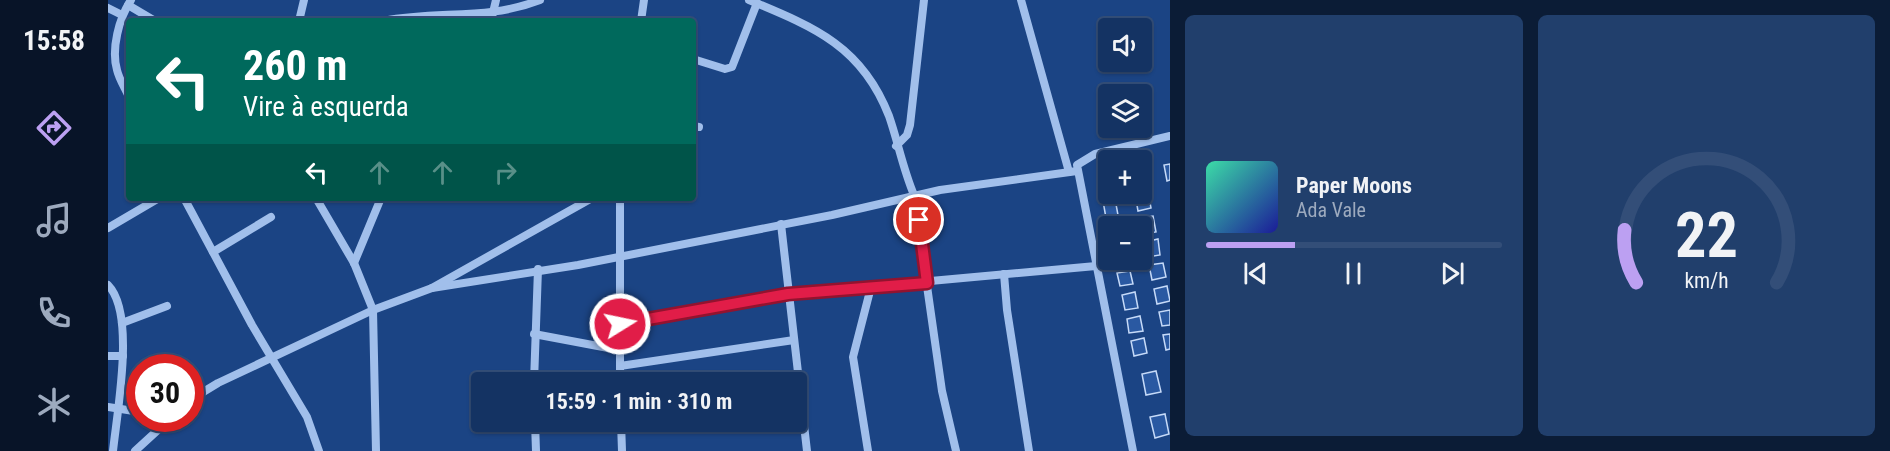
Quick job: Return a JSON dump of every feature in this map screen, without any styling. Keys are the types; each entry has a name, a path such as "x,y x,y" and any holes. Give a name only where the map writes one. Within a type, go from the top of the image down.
{"street":[{"path":"300,18 304,0"},
{"path":"492,17 496,0"},
{"path":"412,18 440,15 492,17 540,0"},
{"path":"642,18 644,0"},
{"path":"896,147 907,135 910,125 924,0"},
{"path":"1020,0 1073,172 1096,266 1132,451"},
{"path":"126,92 112,70 122,15 129,2 150,18"},
{"path":"696,60 725,69 732,67 753,2 817,30 845,49 878,92 889,118 896,147 914,195 942,391 956,451"},
{"path":"108,8 122,15"},
{"path":"1073,172 1086,157 1170,136"},
{"path":"432,288 619,256 832,215 914,195 1073,172"},
{"path":"108,228 154,201"},
{"path":"186,201 307,417 319,451"},
{"path":"318,201 354,263 373,310 376,451"},
{"path":"354,263 380,201"},
{"path":"570,201 571,209"},
{"path":"204,392 373,310 432,288 586,201"},
{"path":"620,201 620,372"},
{"path":"213,252 271,217"},
{"path":"781,224 807,451"},
{"path":"620,324 788,294 1096,266"},
{"path":"534,372 538,269"},
{"path":"1004,274 1029,451"},
{"path":"108,285 117,296 122,308 123,356 113,407 113,451"},
{"path":"868,451 853,357 871,287"},
{"path":"122,323 167,306"},
{"path":"534,334 619,350"},
{"path":"620,366 794,340"},
{"path":"108,356 123,356"},
{"path":"135,451 155,432"},
{"path":"535,432 536,451"},
{"path":"621,432 622,451"}],"building":[{"path":"1170,164 1170,180 1167,181 1164,165"},
{"path":"1104,204 1116,204 1118,215 1106,216"},
{"path":"1137,204 1150,204 1151,208 1138,211"},
{"path":"1152,216 1156,232 1152,233"},
{"path":"1158,239 1160,255 1152,256 1152,240"},
{"path":"1163,263 1166,277 1152,280 1150,270 1152,270 1152,265"},
{"path":"1130,271 1133,284 1120,286 1117,273"},
{"path":"1167,286 1170,301 1157,304 1154,289"},
{"path":"1135,292 1138,308 1125,310 1122,295"},
{"path":"1170,310 1170,325 1162,326 1159,312"},
{"path":"1140,316 1143,331 1129,333 1127,319"},
{"path":"1170,334 1170,349 1166,350 1163,335"},
{"path":"1144,338 1147,353 1134,356 1131,341"},
{"path":"1156,371 1161,392 1146,395 1142,374"},
{"path":"1165,414 1169,434 1155,438 1150,417"}],"route":[{"path":"620,324 788,294 927,283 919,220"}]}
